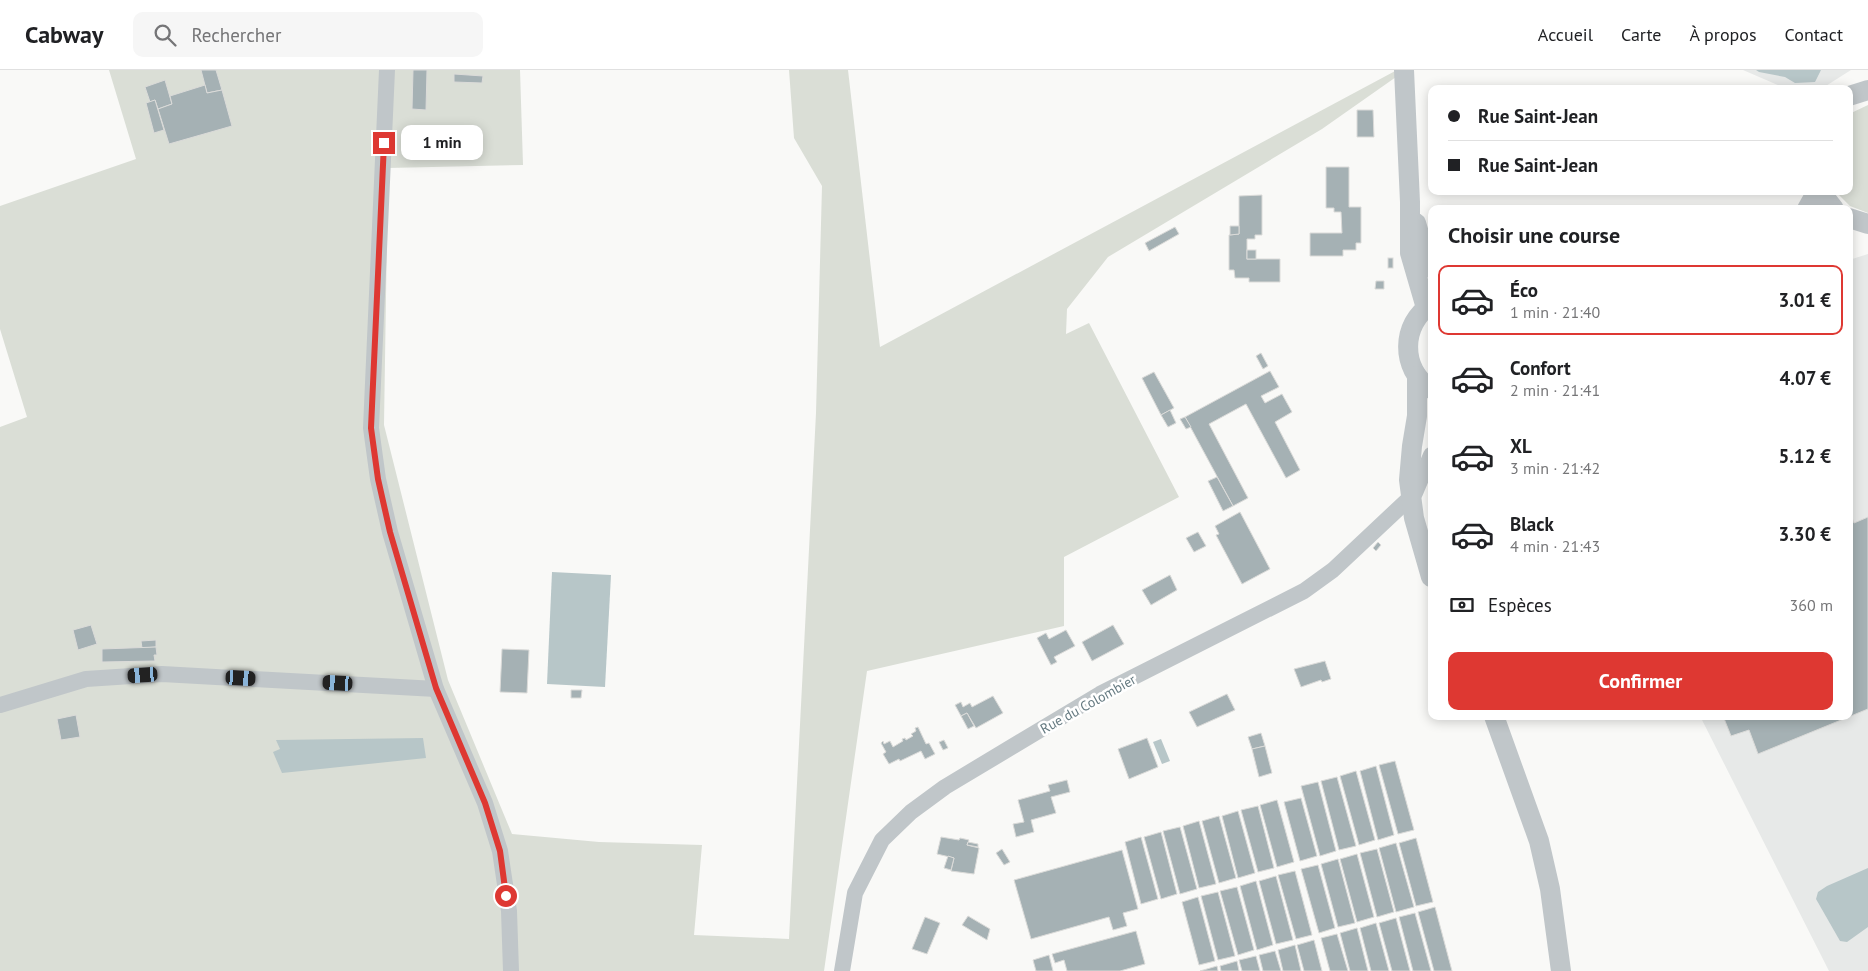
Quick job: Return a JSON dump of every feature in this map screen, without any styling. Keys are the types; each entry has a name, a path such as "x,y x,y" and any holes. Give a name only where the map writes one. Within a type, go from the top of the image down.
{"street":[{"path":"387,70 371,428 378,479 390,532 436,688 485,803 500,851 508,911 511,971"},
{"path":"1404,70 1410,202 1410,253 1428,306 1417,317 1408,341 1410,360 1424,382 1410,462 1411,497 1414,518 1428,567"},
{"path":"1822,195 1830,205"},
{"path":"1410,202 1428,262"},
{"path":"1853,219 1868,224"},
{"name":"Rue du Colombier","path":"842,971 855,892 882,840 911,812 945,787 1100,694 1304,591 1333,570 1411,497 1428,462"},
{"path":"0,705 86,679 162,674 436,688"},
{"path":"1495,720 1539,841 1550,890 1561,971"}],"shaded area":[{"path":"109,70 520,70 523,165 388,168 384,425 448,680 512,834 599,842 702,845 694,935 789,939 816,413 822,186 794,138 789,70 848,70 880,347 1397,70 1406,70 1322,129 1108,257 1067,309 1066,334 1089,323 1179,497 1064,557 1064,626 867,671 824,971 0,971 0,427 27,417 0,329 0,206 136,159"},
{"path":"1743,70 1851,70 1827,85 1778,85"},
{"path":"1756,70 1821,70 1815,82 1795,83 1785,77"},
{"path":"1868,105 1868,213 1853,207 1853,205 1849,205 1839,195 1853,195 1853,112"},
{"path":"1868,254 1868,971 1829,971 1702,720 1853,720 1853,259"},
{"path":"552,572 611,575 605,687 547,684"},
{"path":"423,738 426,758 282,773 273,752 280,749 276,740"},
{"path":"1161,739 1170,761 1162,764 1153,742"},
{"path":"1868,868 1868,927 1847,942 1840,941 1816,899 1818,892 1827,886"}],"building":[{"path":"201,70 216,70 222,90 207,93"},
{"path":"413,70 427,70 426,110 412,109"},
{"path":"454,74 483,76 482,83 454,82"},
{"path":"165,80 172,104 158,109 155,100 150,102 145,87"},
{"path":"205,85 207,93 222,90 232,126 169,144 158,109 172,104 170,96"},
{"path":"155,100 164,130 154,133 146,103"},
{"path":"1357,110 1373,110 1374,137 1357,137"},
{"path":"1326,167 1349,167 1349,207 1361,207 1361,243 1356,243 1356,250 1343,250 1343,256 1310,256 1310,233 1342,233 1341,212 1334,212 1334,208 1326,208"},
{"path":"1262,195 1262,235 1255,235 1255,239 1247,239 1247,259 1280,259 1280,282 1249,282 1249,278 1235,278 1234,270 1229,270 1229,235 1239,234 1239,196"},
{"path":"1230,226 1239,226 1239,234 1230,235"},
{"path":"1175,227 1179,234 1149,251 1145,243"},
{"path":"1247,250 1256,250 1256,259 1247,259"},
{"path":"1388,258 1393,258 1393,268 1388,268"},
{"path":"1376,281 1384,281 1384,289 1375,289"},
{"path":"1261,353 1268,366 1263,369 1256,356"},
{"path":"1270,371 1279,387 1261,396 1265,403 1282,394 1292,412 1275,422 1300,470 1286,478 1246,404 1209,424 1248,498 1233,506 1185,417"},
{"path":"1154,372 1174,408 1161,415 1142,378"},
{"path":"1170,410 1176,423 1168,427 1161,415"},
{"path":"1185,417 1191,427 1186,429 1180,419"},
{"path":"1217,477 1233,506 1223,511 1208,481"},
{"path":"1240,512 1270,569 1242,584 1216,535 1219,534 1215,526"},
{"path":"1868,517 1868,709 1853,715 1853,520 1854,523"},
{"path":"1198,532 1206,546 1194,552 1186,538"},
{"path":"1378,542 1381,545 1376,551 1373,548"},
{"path":"1170,575 1177,590 1151,605 1142,590"},
{"path":"91,625 97,644 78,650 73,630"},
{"path":"1113,625 1124,644 1092,661 1082,642"},
{"path":"1066,630 1075,646 1054,657 1057,662 1051,665 1037,638 1046,633 1049,639"},
{"path":"156,640 156,647 142,648 141,641"},
{"path":"156,647 157,655 154,655 155,661 102,662 102,649"},
{"path":"502,649 529,650 527,693 500,692"},
{"path":"1325,661 1331,679 1322,682 1321,680 1301,687 1294,669"},
{"path":"571,690 582,690 581,698 571,698"},
{"path":"1227,694 1235,710 1197,727 1189,712"},
{"path":"993,696 1003,713 976,728 967,713 961,716 955,705 961,702 963,707 970,703 972,707"},
{"path":"967,713 974,726 968,729 961,716"},
{"path":"76,715 80,737 61,740 57,719"},
{"path":"1725,720 1841,720 1758,754 1749,730 1731,736"},
{"path":"918,727 926,744 929,743 935,754 925,759 921,751 889,764 883,754 886,752 881,743 883,741 884,744 890,741 893,747 903,741 902,739 905,738 906,740 913,736 911,734"},
{"path":"1261,733 1265,746 1252,749 1248,737"},
{"path":"1147,738 1158,767 1129,779 1118,749"},
{"path":"944,740 948,748 943,750 939,742"},
{"path":"1265,746 1272,773 1259,777 1252,749"},
{"path":"1395,761 1414,830 1398,834 1379,765"},
{"path":"1376,766 1394,835 1378,840 1360,771"},
{"path":"1356,771 1375,840 1359,845 1340,776"},
{"path":"1337,777 1356,846 1339,850 1321,781"},
{"path":"1067,780 1070,792 1051,797 1056,813 1031,820 1034,832 1016,837 1013,824 1024,822 1018,800 1050,791 1048,785"},
{"path":"1318,782 1336,851 1320,856 1301,786"},
{"path":"1301,798 1317,856 1300,861 1284,802"},
{"path":"1277,800 1294,862 1277,867 1260,805"},
{"path":"1258,806 1274,868 1258,872 1241,810"},
{"path":"1238,811 1255,873 1238,878 1222,816"},
{"path":"1219,816 1236,878 1219,883 1202,821"},
{"path":"1199,821 1216,884 1199,888 1183,826"},
{"path":"1180,827 1197,889 1180,894 1163,831"},
{"path":"1161,832 1177,894 1161,899 1144,837"},
{"path":"941,837 969,840 967,845 979,848 974,874 951,871 954,858 937,854"},
{"path":"1141,837 1158,899 1141,904 1125,842"},
{"path":"1416,838 1433,902 1416,906 1399,843"},
{"path":"968,842 978,844 978,847 967,845"},
{"path":"1396,843 1414,907 1396,912 1379,848"},
{"path":"1002,849 1010,862 1004,865 996,853"},
{"path":"1377,849 1394,912 1377,917 1360,853"},
{"path":"1122,850 1138,909 1123,913 1127,926 1113,930 1109,917 1031,939 1014,880"},
{"path":"1357,854 1374,917 1357,922 1340,859"},
{"path":"948,856 954,858 951,870 944,868"},
{"path":"1338,859 1355,923 1338,927 1321,864"},
{"path":"1318,865 1335,928 1319,933 1301,869"},
{"path":"1295,871 1312,935 1296,939 1278,875"},
{"path":"1276,876 1293,940 1276,944 1259,881"},
{"path":"1256,881 1273,945 1257,950 1240,886"},
{"path":"1237,887 1254,950 1238,955 1220,891"},
{"path":"1218,892 1235,956 1218,960 1201,896"},
{"path":"1198,897 1215,961 1199,965 1182,902"},
{"path":"1435,907 1452,971 1434,971 1418,912"},
{"path":"1415,913 1431,971 1413,971 1399,917"},
{"path":"968,916 990,929 987,940 962,925"},
{"path":"925,917 940,923 927,954 912,949"},
{"path":"1396,918 1410,971 1392,971 1379,923"},
{"path":"1376,923 1389,971 1371,971 1360,928"},
{"path":"1357,928 1368,971 1350,971 1340,933"},
{"path":"1136,931 1145,964 1120,971 1067,971 1064,960 1055,963 1052,954"},
{"path":"1337,934 1348,971 1330,971 1321,938"},
{"path":"1314,940 1322,971 1304,971 1297,945"},
{"path":"1295,945 1301,971 1283,971 1278,950"},
{"path":"1275,951 1281,971 1263,971 1259,955"},
{"path":"1049,955 1053,971 1036,971 1033,960"},
{"path":"1256,956 1260,971 1242,971 1239,960"},
{"path":"1237,961 1239,971 1221,971 1220,966"},
{"path":"1217,966 1218,971 1200,971"}],"route":[{"path":"384,143 371,428 378,479 390,532 436,688 485,803 500,851 506,896"}]}
